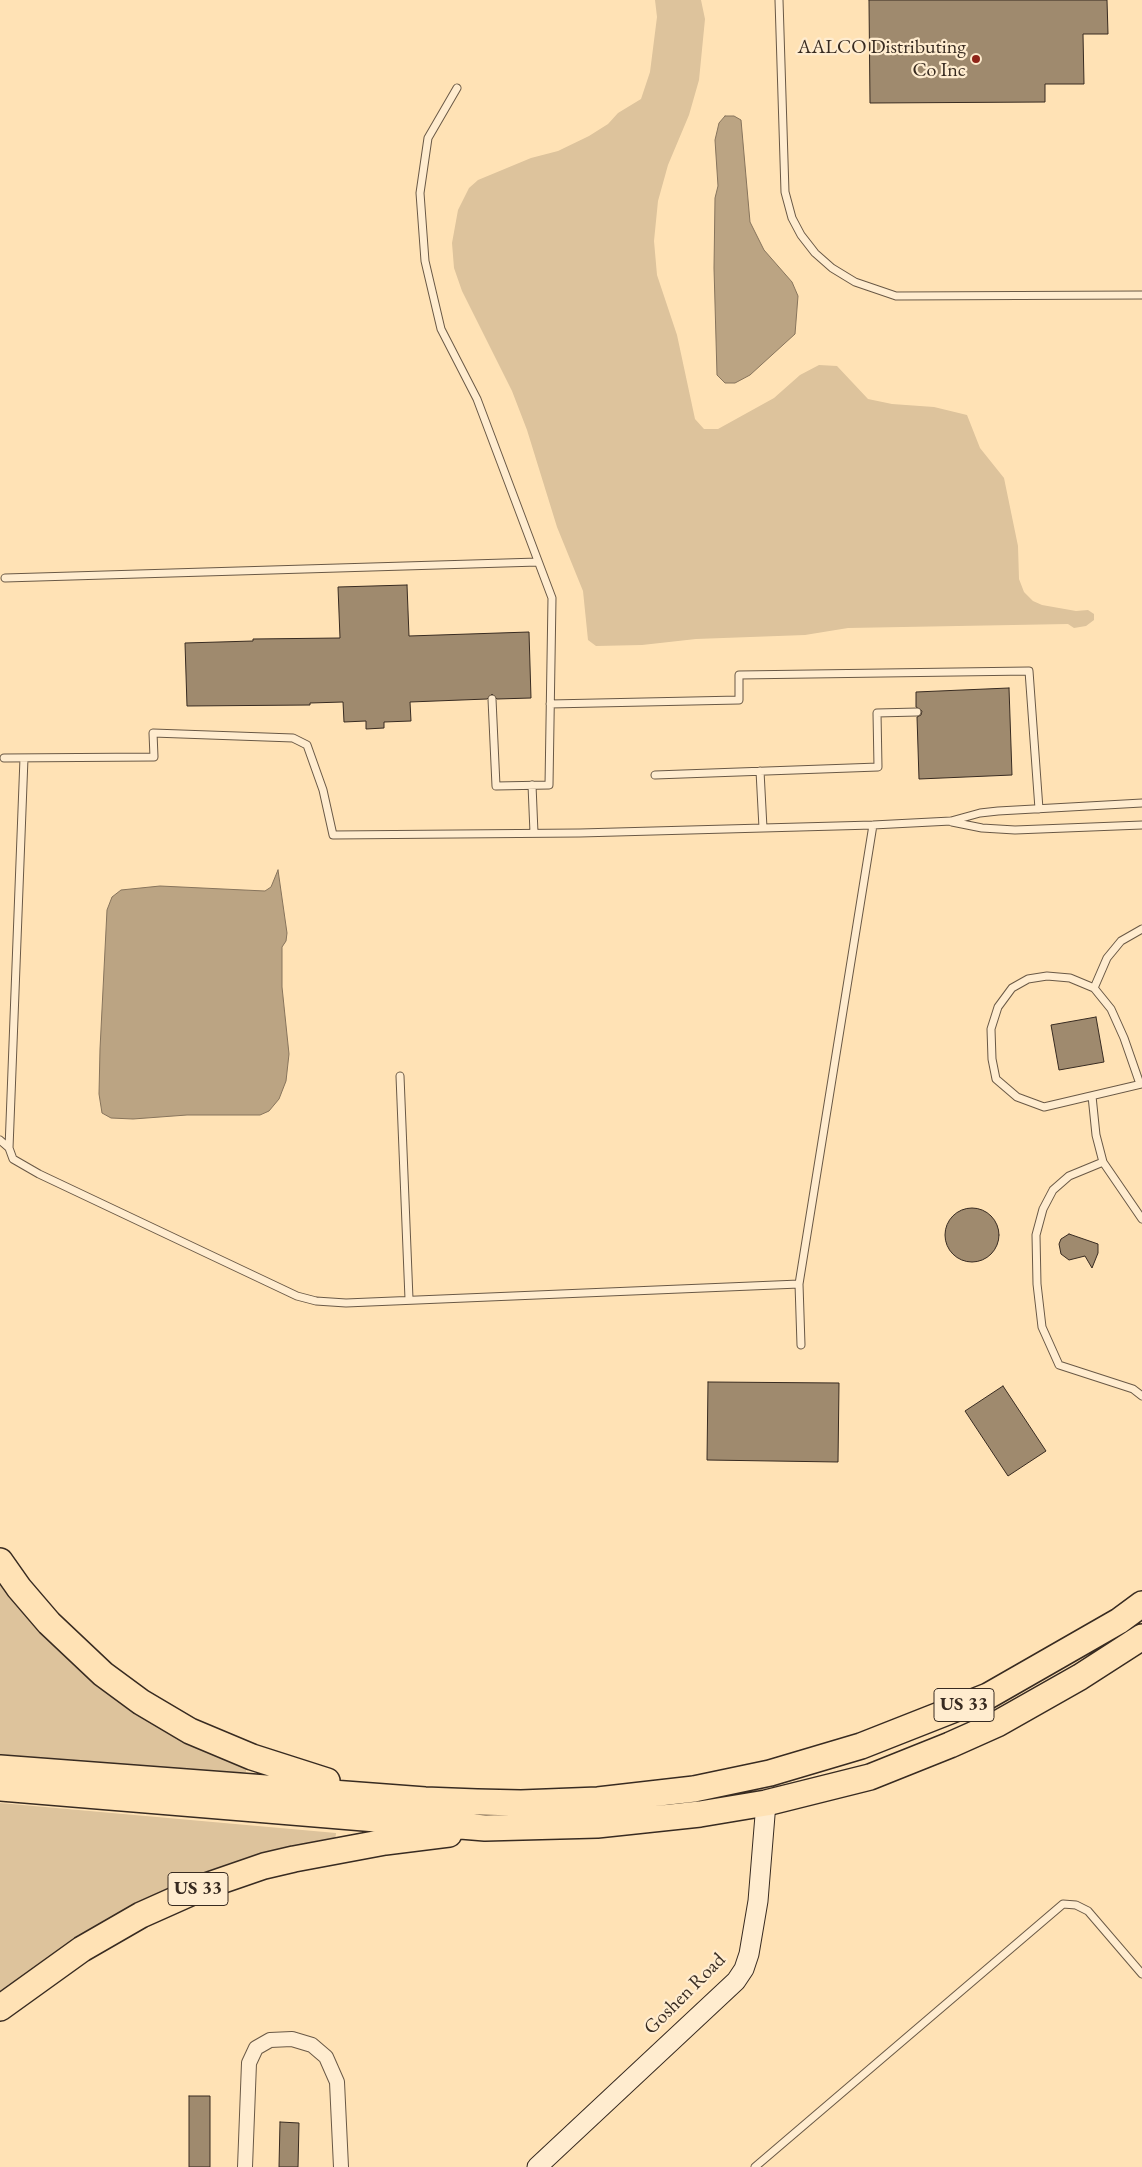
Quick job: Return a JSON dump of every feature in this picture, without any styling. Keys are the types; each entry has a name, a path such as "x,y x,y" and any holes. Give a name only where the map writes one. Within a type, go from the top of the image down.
{"highway":[{"path":"0,1561 43,1616 76,1650 141,1702 190,1731 252,1758 316,1778 425,1800"},
{"name":"US 33","path":"0,1768 425,1800 521,1803 598,1800 694,1790 770,1773 861,1746 988,1696 1119,1621 1142,1604"},
{"name":"US 33","path":"0,2008 82,1948 141,1915 206,1886 264,1866 385,1842 423,1839 485,1828 597,1825 700,1814 766,1803 870,1776 950,1745 997,1724 1080,1677 1142,1637"},
{"path":"0,1788 485,1828"}],"street":[{"name":"Goshen Road","path":"537,2167 736,1981 744,1969 749,1954 758,1901 766,1803"},
{"path":"245,2167 248,2063 256,2048 270,2040 292,2039 312,2045 326,2057 337,2082 341,2167"}],"lane":[{"path":"779,0 785,192 792,218 801,236 815,254 832,268 855,282 896,296 1142,294"},
{"path":"457,88 428,138 420,193 425,261 441,329 477,399 552,598 549,785 496,786 492,699"},
{"path":"6,578 538,562"},
{"path":"550,704 739,700 739,675 1029,672 1039,809"},
{"path":"655,775 878,767 876,713 916,712"},
{"path":"4,758 154,757 153,732 293,738 307,745 324,790 333,835 534,833 951,822 982,828 1015,830 1142,825"},
{"path":"8,1148 24,758"},
{"path":"760,772 763,828"},
{"path":"532,785 534,833"},
{"path":"951,822 980,812 1142,803"},
{"path":"801,1346 799,1284 873,825"},
{"path":"1094,988 1107,958 1122,941 1142,929"},
{"path":"1047,976 1070,978 1094,988 1111,1010 1124,1038 1141,1084 1044,1107 1017,1097 996,1079 992,1059 991,1029 998,1007 1012,988 1028,979 1047,976"},
{"path":"400,1076 409,1299"},
{"path":"1092,1096 1096,1135 1103,1162 1142,1219"},
{"path":"0,1140 8,1148 13,1159 40,1174 297,1296 316,1302 346,1303 799,1284"},
{"path":"1103,1162 1069,1176 1053,1190 1043,1209 1036,1235 1037,1284 1042,1328 1060,1365 1133,1389 1142,1396"},
{"path":"755,2167 1062,1904 1076,1904 1088,1912 1142,1974"}],"shaded area":[{"path":"655,0 701,0 705,19 699,80 689,115 668,165 658,201 654,241 657,275 677,335 695,419 704,429 718,429 774,398 800,375 819,365 837,366 868,399 892,404 934,407 967,415 980,448 1004,478 1018,546 1019,579 1024,592 1033,601 1042,605 1076,611 1088,610 1094,614 1094,620 1086,626 1074,628 1068,624 848,628 805,635 696,639 642,645 596,646 588,640 583,591 557,527 527,430 512,391 462,291 454,268 452,243 458,210 469,188 478,180 531,158 558,151 589,136 608,124 618,113 641,99 650,72 657,17"},
{"path":"725,116 734,116 741,120 750,222 764,250 792,282 798,296 795,334 750,375 735,383 725,383 717,375 714,268 715,198 718,186 715,140 719,123"},
{"path":"278,870 287,933 286,941 282,947 282,987 289,1054 286,1081 279,1099 269,1111 260,1115 187,1115 133,1119 111,1118 102,1113 99,1094 100,1049 107,910 112,897 121,890 160,886 265,891 271,887"},
{"path":"0,1576 188,1740 246,1768 246,1772 226,1775 0,1759"},
{"path":"0,1803 336,1833 335,1842 301,1848 0,1998"}],"building":[{"name":"AALCO Distributing Co Inc","path":"869,0 1107,0 1108,34 1083,34 1084,84 1045,84 1045,102 870,103"},
{"path":"407,585 409,636 529,632 531,698 497,699 492,694 487,699 410,702 411,721 384,722 384,728 366,729 366,721 344,722 343,702 310,703 310,705 187,706 185,643 253,641 253,639 340,638 338,587"},
{"path":"1009,688 1012,775 919,779 917,717 921,715 922,711 916,707 916,692"},
{"path":"1096,1017 1104,1062 1059,1070 1051,1025"},
{"path":"967,1208 977,1208 987,1212 995,1220 999,1235 995,1250 987,1258 977,1262 967,1262 957,1258 949,1250 945,1240 945,1230 949,1220 957,1212"},
{"path":"1069,1234 1098,1244 1098,1253 1092,1268 1085,1256 1069,1260 1061,1254 1059,1244 1061,1239"},
{"path":"708,1382 839,1383 838,1462 707,1460"},
{"path":"1003,1386 1046,1451 1008,1476 965,1411"},
{"path":"189,2096 210,2096 210,2167 189,2167"},
{"path":"280,2122 299,2123 298,2167 279,2167"}],"place":[{"name":"AALCO Distributing Co Inc","path":"976,59"}]}
